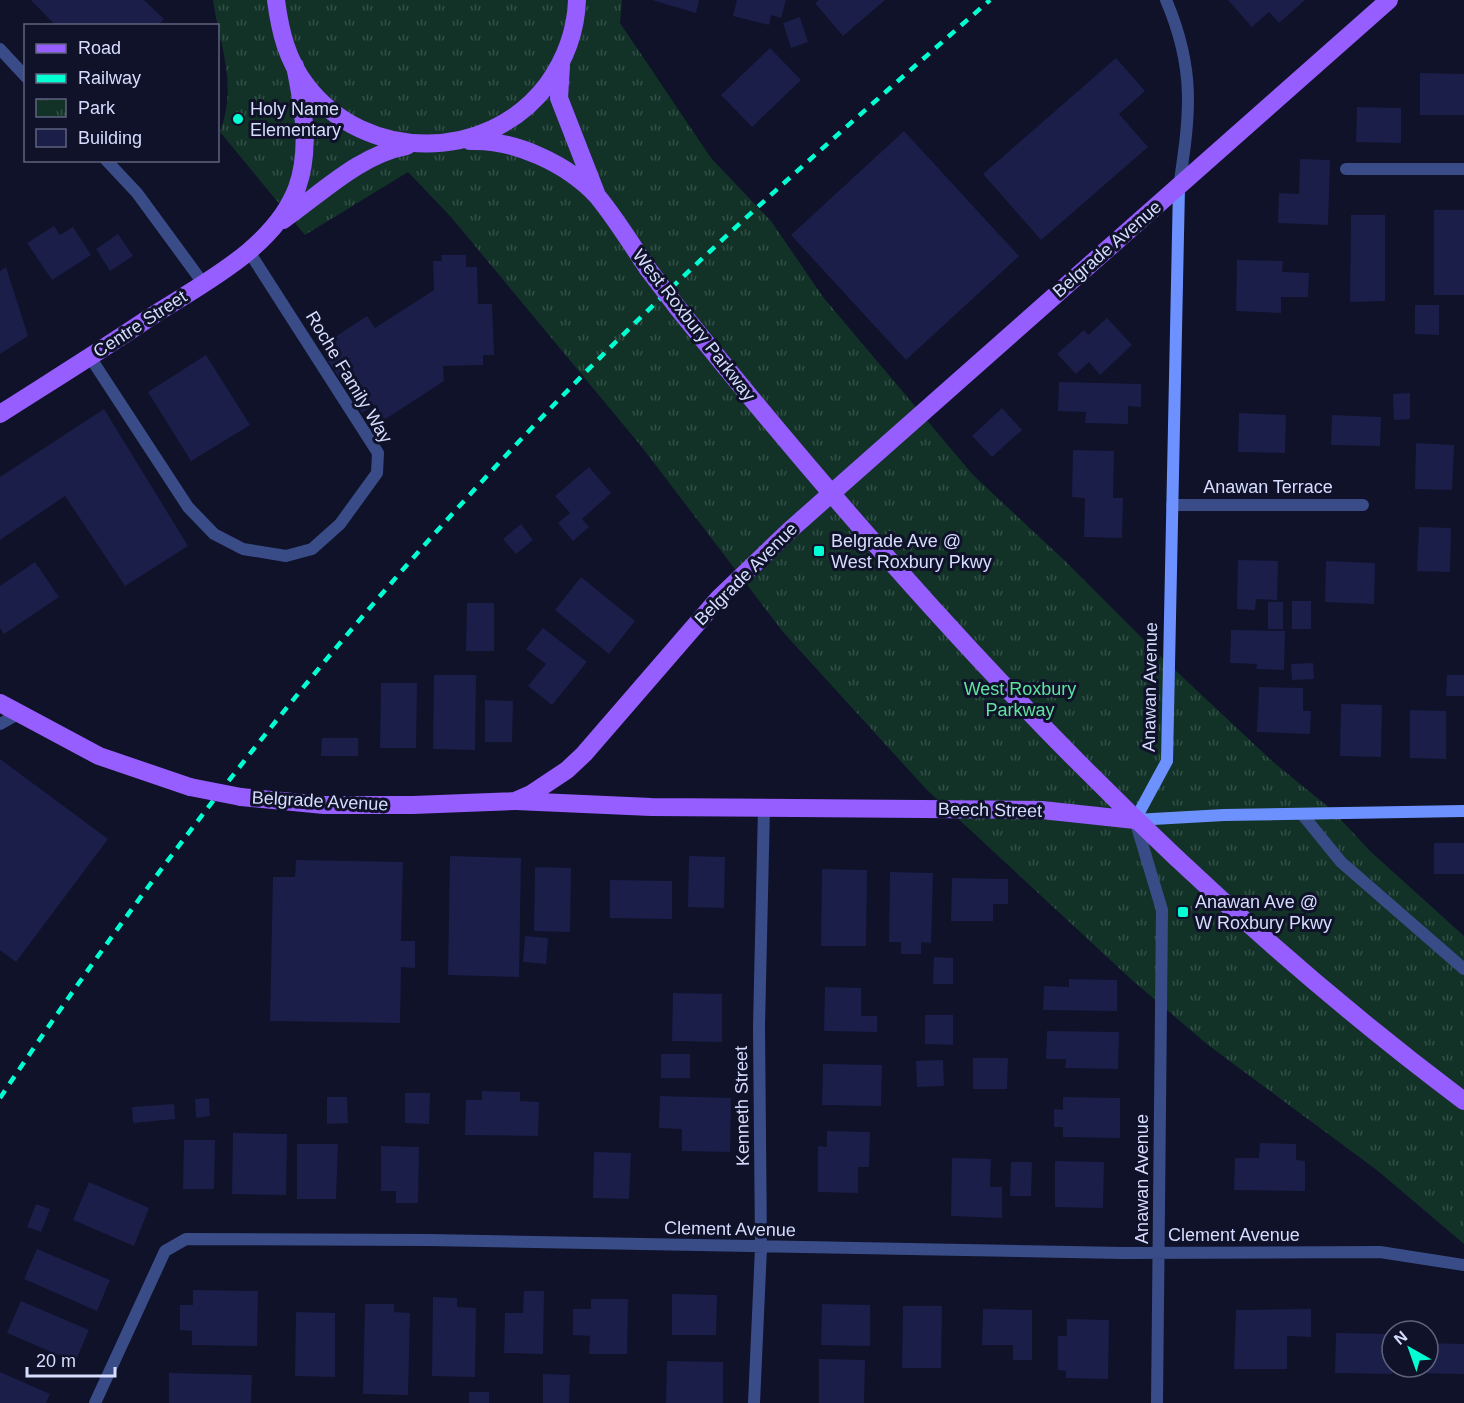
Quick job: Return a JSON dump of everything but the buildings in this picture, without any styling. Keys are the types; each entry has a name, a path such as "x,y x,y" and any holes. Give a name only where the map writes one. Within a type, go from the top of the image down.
{"main road":[{"path":"276,0 285,45 306,84 336,115 373,135 414,144 459,141 487,131 513,117 542,91 563,58 574,23 577,0"},
{"name":"Belgrade Avenue","path":"0,703 99,756 190,787 241,797 324,805 514,801 549,783 584,754 719,598 830,493 1389,0"},
{"name":"West Roxbury Parkway","path":"563,58 558,77 559,98 598,197 677,308 830,493 989,672 1135,820 1302,972 1464,1101"},
{"name":"Centre Street","path":"274,226 288,207 297,187 304,155 303,107 295,66"},
{"name":"West Roxbury Parkway","path":"459,141 486,141 525,151 560,168 598,197"},
{"name":"Centre Street","path":"0,414 202,283 248,250 274,226 360,164 380,153 414,144"},
{"name":"Beech Street","path":"514,801 651,807 1042,810 1135,820"}],"street":[{"name":"Anawan Avenue","path":"1157,1403 1162,910 1135,820 1167,761 1179,187 1189,110 1189,81 1176,22 1166,0"},
{"path":"0,49 24,75"},
{"path":"108,162 137,193 202,283"},
{"path":"1346,169 1464,169"},
{"name":"Roche Family Way","path":"90,357 188,507 214,534 243,549 286,556 312,549 340,524 377,473 378,453 248,250"},
{"name":"Anawan Terrace","path":"1172,505 1363,505"},
{"path":"0,724 18,714"},
{"name":"Kenneth Street","path":"754,1403 762,1248 759,1026 764,807"},
{"name":"Beech Street","path":"1135,820 1464,811"},
{"path":"1302,814 1341,862 1464,969"},
{"name":"Clement Avenue","path":"96,1403 165,1251 186,1239 429,1240 762,1248 1159,1253 1380,1252 1464,1265"}],"green space":[{"name":"West Roxbury Parkway","path":"213,0 622,0 620,23 711,158 771,221 823,297 973,475 1272,761 1332,810 1370,851 1464,936 1464,1244 1378,1171 1208,1045 1133,981 926,789 783,632 641,446 451,217 408,172 305,235 220,132 225,114 228,81"}],"railway":[{"path":"0,1098 65,1003 200,818 270,728 418,553 574,384 624,334 778,188 990,0"}],"place":[{"name":"Holy Name Elementary","path":"238,119"},
{"name":"Belgrade Ave @ West Roxbury Pkwy","path":"819,551"},
{"name":"Anawan Ave @ W Roxbury Pkwy","path":"1183,912"}]}
